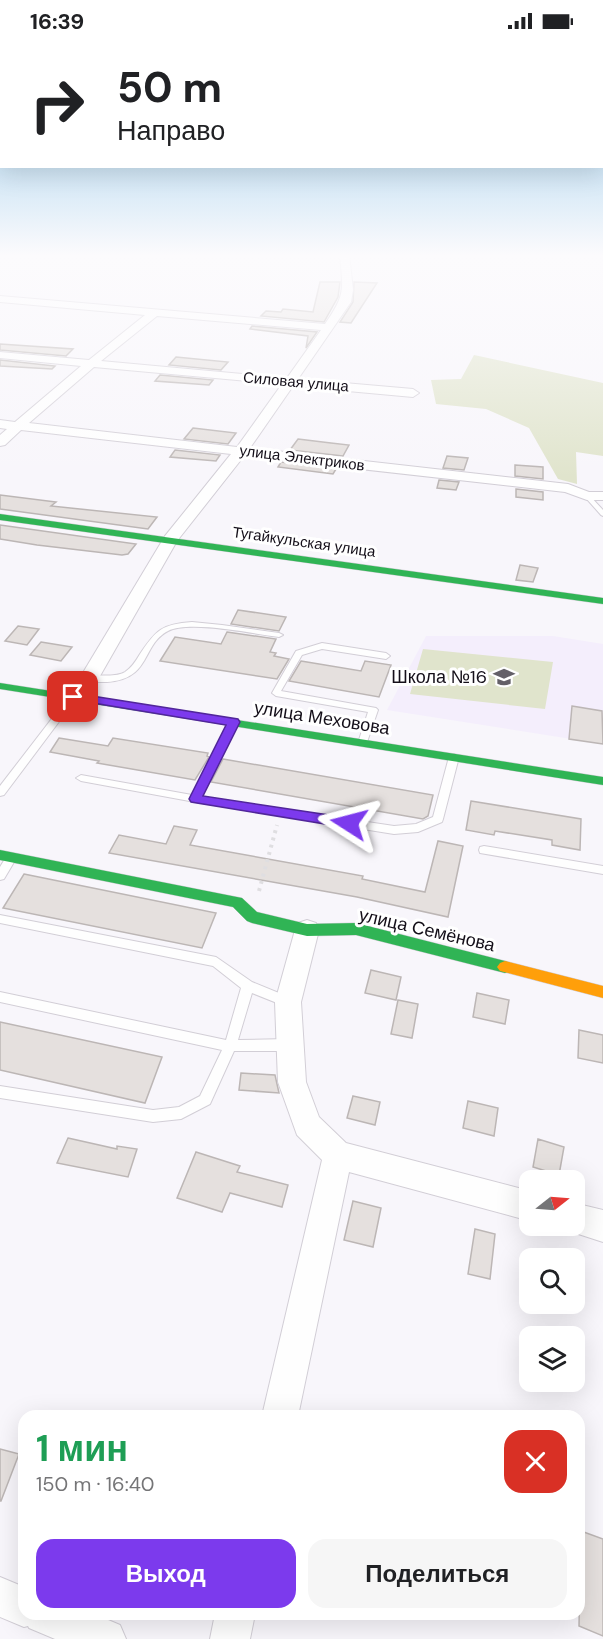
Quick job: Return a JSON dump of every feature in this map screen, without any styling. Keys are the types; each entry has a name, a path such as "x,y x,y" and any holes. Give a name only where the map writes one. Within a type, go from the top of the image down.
{"street":[{"path":"0,442 16,426 134,329"},
{"path":"73,697 88,679 170,539 241,451 329,329"},
{"name":"Силовая улица","path":"0,355 413,393"},
{"name":"улица Электриков","path":"0,424 568,488 587,496 603,496"},
{"name":"Тугайкульская улица","path":"0,517 603,601"},
{"name":"улица Меховова","path":"0,686 603,781"},
{"name":"улица Семёнова","path":"6,856 237,902 252,917 307,930 356,929 603,992"},
{"path":"307,930 288,1002 292,1082 307,1125 338,1155 519,1203"},
{"path":"281,1410 338,1155"},
{"path":"585,1221 603,1226"},
{"path":"0,1597 18,1604"},
{"path":"58,1620 106,1639"},
{"path":"230,1639 234,1620"}],"lane":[{"path":"587,496 603,514"},
{"path":"88,679 112,680 127,676 136,669 155,638 166,628 189,624 279,635"},
{"path":"363,743 374,710 276,693 299,653 322,646 386,656"},
{"path":"0,793 73,697"},
{"path":"195,799 234,722"},
{"path":"81,778 195,799 394,830 418,828 438,819 454,757"},
{"path":"484,850 603,870"},
{"path":"0,876 6,856"},
{"path":"0,919 216,962 248,986 288,1002"},
{"path":"0,1092 153,1116 182,1113 205,1100 230,1046 248,986"},
{"path":"0,997 230,1046 290,1045"}],"path":[{"path":"252,917 281,813"}],"shaded area":[{"name":"Школа №16","path":"426,636 553,636 603,644 603,744 387,710"}],"green space":[{"path":"474,355 603,383 603,456 576,452 577,484 558,479 529,428 486,409 436,404 431,380 461,379"},
{"path":"423,649 553,662 545,709 410,694"}],"building":[{"path":"250,329 317,332 306,348 308,336"},
{"path":"0,344 73,349 66,356 0,350"},
{"path":"176,357 228,362 221,370 169,365"},
{"path":"0,360 55,366 52,369 0,366"},
{"path":"160,375 213,380 209,385 155,381"},
{"path":"193,428 236,433 228,444 184,439"},
{"path":"298,439 349,445 343,456 290,450"},
{"path":"175,450 220,455 216,461 170,457"},
{"path":"447,456 468,458 464,470 443,468"},
{"path":"281,462 336,469 333,474 278,467"},
{"path":"515,465 543,467 543,479 515,476"},
{"path":"439,480 459,482 456,490 437,488"},
{"path":"516,489 543,492 543,500 516,497"},
{"path":"0,495 56,502 51,506 157,517 148,529 0,509"},
{"path":"0,525 136,544 128,554 122,555 37,545 0,539"},
{"path":"520,565 538,568 533,582 516,580"},
{"path":"238,610 286,617 279,631 231,624"},
{"path":"18,626 39,629 27,645 5,641"},
{"path":"227,632 276,639 270,652 276,653 274,656 289,659 277,679 160,661 175,637 221,644"},
{"path":"41,642 72,647 61,661 30,655"},
{"path":"301,661 361,671 365,661 391,665 379,697 289,681"},
{"path":"572,706 602,711 603,744 569,739"},
{"path":"59,738 108,746 113,738 208,753 209,757 195,780 97,763 99,761 50,752"},
{"path":"223,759 433,795 428,816 423,819 211,782"},
{"path":"471,801 581,819 580,850 552,845 552,840 495,831 494,835 466,830"},
{"path":"174,826 197,830 190,845 363,876 362,879 425,892 438,841 463,846 448,917 357,897 109,853 119,835 166,844"},
{"path":"24,874 216,913 202,948 3,908"},
{"path":"371,970 401,977 396,1000 365,993"},
{"path":"477,993 509,1000 505,1024 473,1017"},
{"path":"398,1000 418,1004 412,1038 391,1034"},
{"path":"0,1022 162,1057 145,1103 0,1070"},
{"path":"579,1030 603,1035 603,1063 578,1058"},
{"path":"241,1073 275,1075 279,1093 239,1090"},
{"path":"353,1096 380,1102 375,1125 347,1118"},
{"path":"468,1101 498,1108 494,1136 463,1128"},
{"path":"68,1138 117,1149 117,1146 137,1149 128,1177 57,1163"},
{"path":"538,1139 564,1147 560,1170 543,1170 533,1167"},
{"path":"196,1152 240,1166 237,1172 288,1185 282,1207 230,1193 222,1212 177,1198"},
{"path":"353,1201 381,1208 373,1247 344,1240"},
{"path":"475,1229 495,1234 490,1279 468,1274"},
{"path":"0,1449 18,1454 18,1457 0,1501"},
{"path":"585,1532 603,1539 603,1636 579,1626 579,1620 585,1620"}],"traffic: fast":[{"path":"0,517 603,601"},
{"path":"0,686 603,781"},
{"path":"0,855 237,902 252,917 307,930 356,929 505,967"}],"traffic: slow":[{"path":"505,967 603,992"}],"place":[{"name":"Школа №16","path":"504,677"}],"route":[{"path":"73,697 234,722 195,799 349,823"}]}
